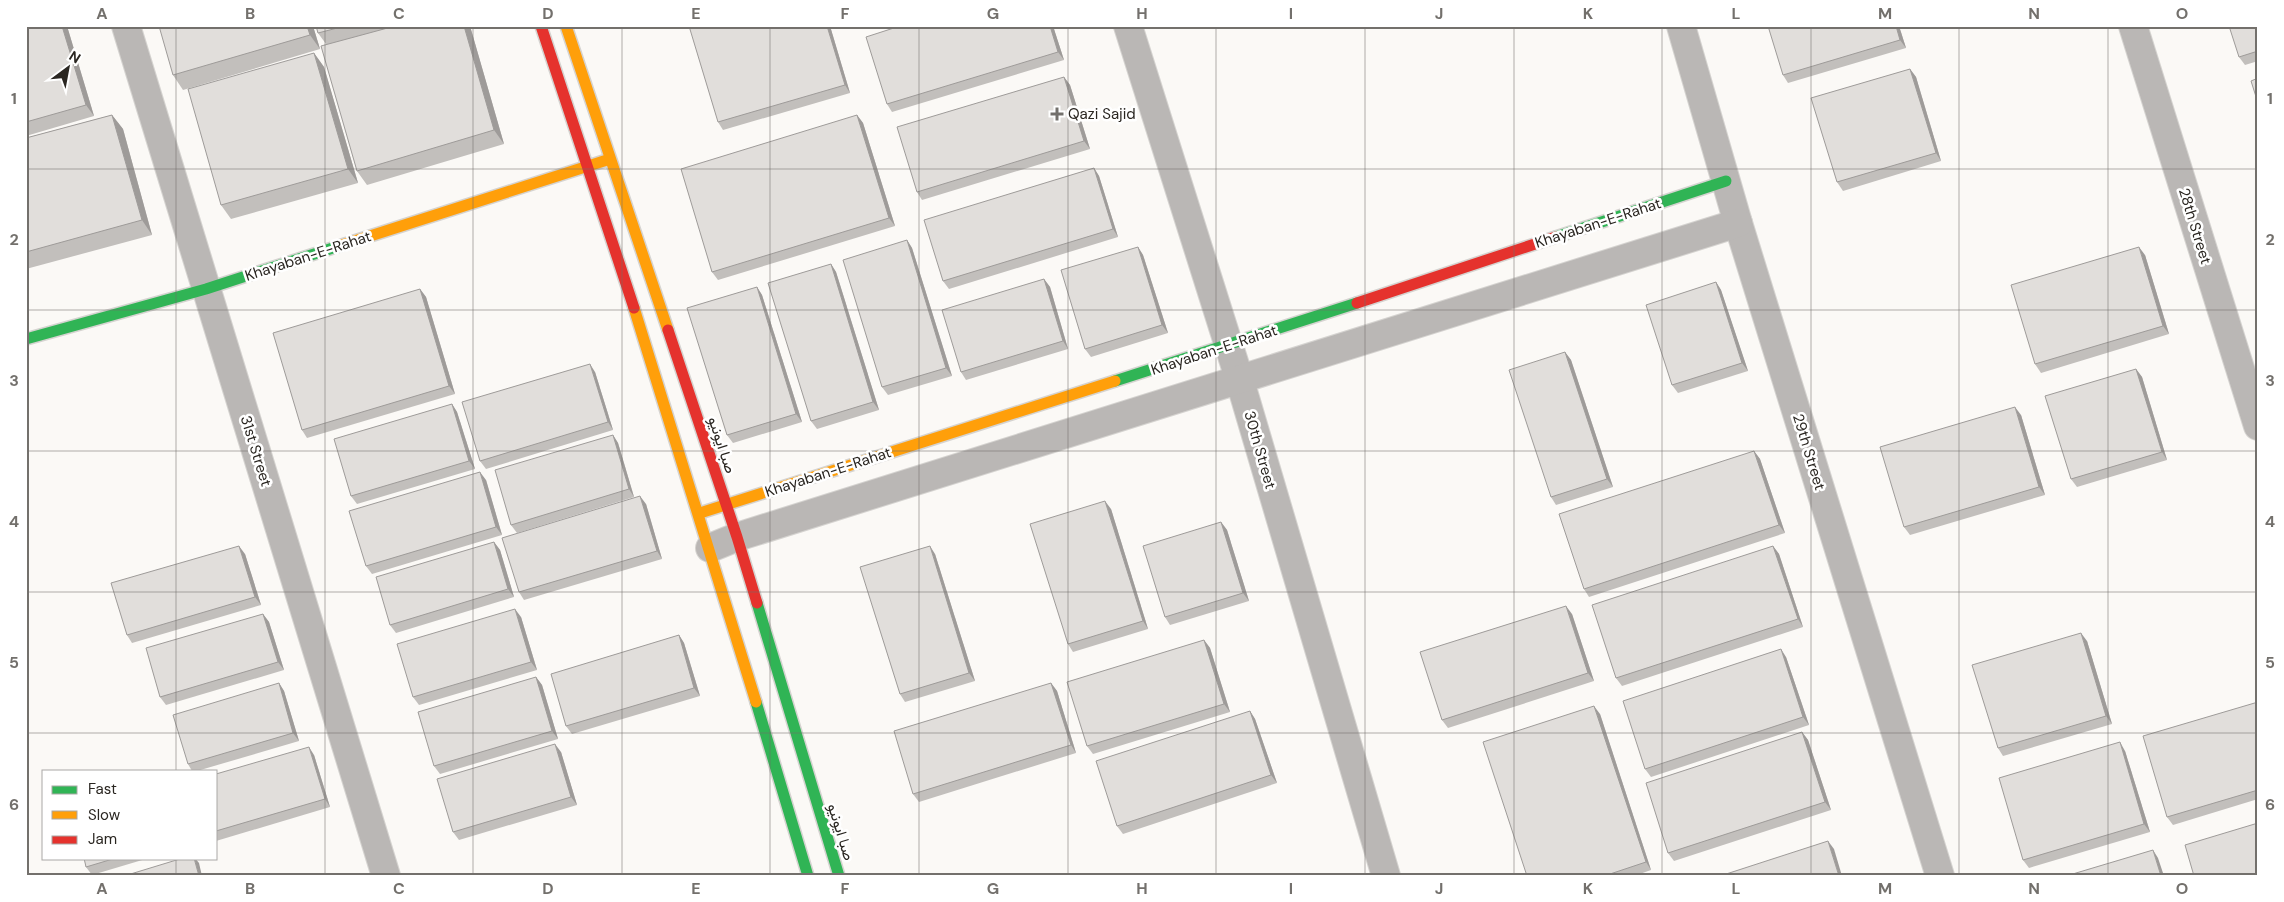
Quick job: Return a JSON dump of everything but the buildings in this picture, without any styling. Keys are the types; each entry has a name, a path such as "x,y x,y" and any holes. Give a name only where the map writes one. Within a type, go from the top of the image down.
{"main road":[{"path":"541,26 588,165 700,514 808,876"},
{"name":"صبا ایونیو","path":"566,26 737,537 839,876"},
{"name":"Khayaban-E-Rahat","path":"26,339 206,289 611,159"},
{"name":"Khayaban-E-Rahat","path":"700,514 726,504 1229,345 1726,180"}],"street":[{"name":"31st Street","path":"126,26 386,876"},
{"name":"30th Street","path":"1128,26 1240,381 1386,876"},
{"name":"29th Street","path":"1681,26 1738,223 1940,876"},
{"name":"28th Street","path":"2133,26 2258,426"},
{"path":"710,548 737,537 1240,381 1738,223"}],"traffic: fast":[{"path":"1556,237 1726,181"},
{"path":"26,339 206,289 339,246"},
{"path":"1115,381 1357,303"},
{"path":"757,603 839,876"},
{"path":"756,702 808,876"}],"traffic: slow":[{"path":"566,26 668,330"},
{"path":"339,246 607,160"},
{"path":"634,308 756,702"},
{"path":"700,513 1115,381"}],"traffic: jam":[{"path":"541,26 634,308"},
{"path":"1357,303 1556,237"},
{"path":"668,330 757,603"}],"place":[{"name":"Qazi Sajid","path":"1057,114"}]}
